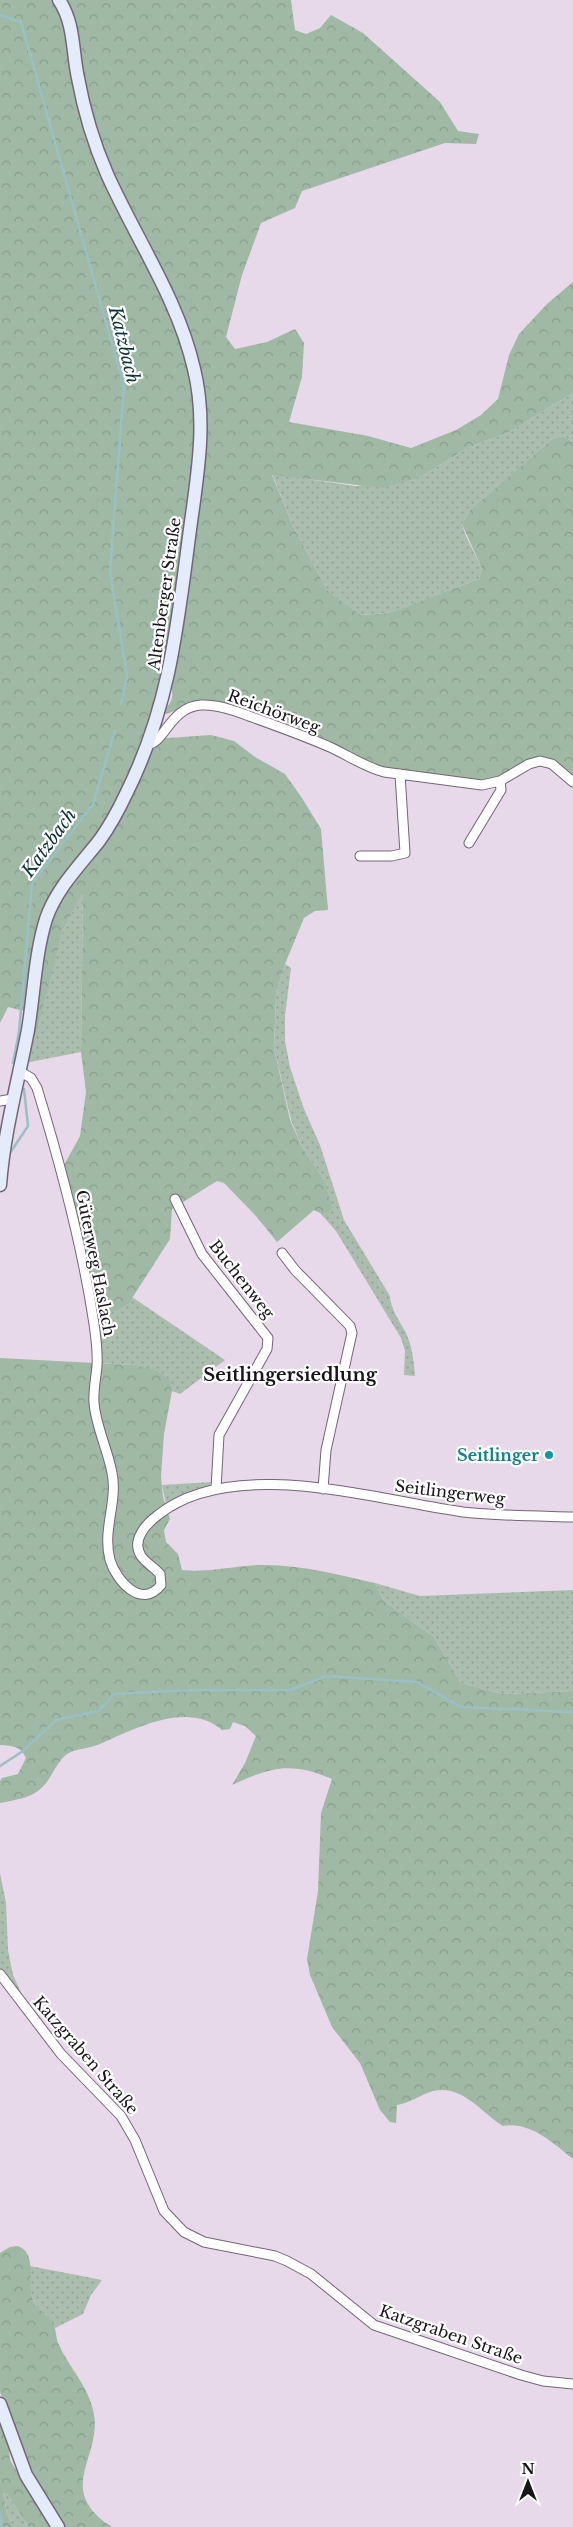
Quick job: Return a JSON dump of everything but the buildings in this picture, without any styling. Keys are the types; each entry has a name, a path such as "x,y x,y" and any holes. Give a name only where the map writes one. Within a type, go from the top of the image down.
{"street":[{"name":"Altenberger Straße","path":"0,1184 6,1100 19,1071 46,919 62,888 116,815 148,744 163,699 175,638 201,428 198,388 181,327 100,156 81,92 71,25 59,0"},
{"name":"Reichörweg","path":"148,744 155,742 179,712 192,706 211,705 240,712 299,734 370,768 472,784 500,781 529,764 540,761 552,764 573,782"},
{"path":"360,856 392,856 405,853 400,774"},
{"path":"469,843 501,790 500,781"},
{"name":"Güterweg Haslach","path":"19,1071 31,1078 37,1088 75,1223 96,1340 94,1407 113,1481 107,1523 108,1547 113,1569 122,1584 128,1590 144,1594 158,1589 161,1585 160,1574 141,1556 138,1550 139,1536 144,1528 161,1512 185,1500 216,1489 261,1484 323,1489"},
{"name":"Buchenweg","path":"175,1199 202,1254 268,1338 267,1349 219,1435 216,1489"},
{"path":"282,1253 295,1270 350,1326 352,1333 325,1456 323,1489"},
{"name":"Seitlingerweg","path":"323,1489 465,1512 573,1518"},
{"name":"Katzgraben Straße","path":"0,1974 61,2054 121,2116 138,2147 164,2211 184,2232 204,2242 274,2256 299,2266 363,2317 387,2331 528,2377 573,2384"},
{"path":"0,2404 26,2475 58,2527"}],"green space":[{"path":"0,0 52,0 63,19 84,129 97,168 169,309 188,357 197,433 179,580 155,713 121,795 104,823 56,886 30,972 24,1011 8,1007 0,1023"},
{"path":"65,0 291,0 295,30 306,34 320,28 331,15 363,33 440,102 458,131 479,134 476,144 445,143 302,191 295,208 261,223 242,275 226,337 235,349 267,342 295,329 304,343 302,377 289,422 368,436 411,448 456,430 481,415 498,399 509,355 519,334 547,304 573,282 573,393 509,432 467,448 422,476 384,488 272,475 293,526 327,590 361,615 388,613 479,579 482,569 462,524 470,510 552,439 563,436 573,442 573,779 542,759 517,771 489,779 454,778 395,770 366,762 290,724 249,710 228,706 183,709 159,716 172,700 171,687 184,612 202,385 118,188 94,125"},
{"path":"573,393 573,442 563,436 552,439 470,510 462,524 482,569 479,579 388,613 361,615 327,590 293,526 272,474 356,486 422,476 467,448 509,432"},
{"path":"211,735 234,741 255,757 285,774 321,829 328,910 315,911 304,918 285,964 276,993 274,1048 290,1120 302,1147 324,1180 332,1207 329,1213 320,1213 314,1210 277,1242 256,1216 224,1183 217,1181 172,1209 170,1239 129,1303 117,1310 96,1316 63,1167 80,1136 86,1092 81,1052 83,892 63,930 35,1037 32,1029 51,920 153,739"},
{"path":"83,891 81,1052 25,1063 63,930"},
{"path":"285,964 291,968 285,1016 285,1041 290,1067 304,1109 320,1145 344,1220 390,1296 394,1310 406,1333 412,1354 415,1376 404,1375 405,1351 401,1338 336,1231 320,1213 329,1213 324,1180 302,1147 291,1120 274,1048 276,993"},
{"path":"132,1297 225,1360 180,1394 172,1391 169,1380 133,1365 98,1363 96,1316 121,1307"},
{"path":"0,1358 133,1365 155,1370 170,1380 172,1391 164,1434 161,1477 163,1497 170,1519 164,1530 166,1542 178,1554 182,1570 192,1571 255,1565 279,1565 320,1571 375,1583 384,1601 434,1637 461,1683 503,1694 573,1691 573,2159 541,2135 523,2127 503,2126 471,2101 453,2092 433,2091 397,2105 396,2123 390,2122 380,2110 360,2063 332,2027 310,1975 307,1959 318,1891 321,1813 332,1779 305,1770 281,1768 258,1774 232,1785 245,1763 256,1736 245,1726 233,1722 230,1729 222,1730 208,1721 193,1717 177,1717 145,1725 96,1746 71,1752 63,1758 43,1787 24,1798 0,1803 0,1781 2,1778 18,1774 26,1758 19,1749 0,1745"},
{"path":"212,1482 208,1487 166,1505 162,1485"},
{"path":"375,1583 420,1596 573,1590 573,1691 503,1694 461,1683 434,1637 384,1601"},
{"path":"0,1873 6,1903 8,1950 13,1975 25,2001 0,1968"},
{"path":"18,2246 25,2250 28,2256 32,2297 35,2304 53,2323 59,2345 91,2401 95,2427 93,2442 84,2471 85,2499 94,2513 112,2527 64,2527 31,2473 0,2392 0,2253 10,2247"},
{"path":"30,2266 102,2280 91,2295 83,2314 55,2328 51,2320 40,2311 33,2300 30,2289"},
{"path":"0,2418 8,2439 10,2460 50,2527 29,2527 7,2494 3,2493 7,2514 13,2527 0,2527"},
{"path":"3,2493 7,2494 29,2527 13,2527 7,2514"}],"waterway":[{"name":"Katzbach","path":"0,15 21,22 124,386 110,571 127,676 121,704"},
{"name":"Katzbach","path":"13,1063 19,1032 32,884 93,804 115,731"},
{"name":"Katzbach","path":"10,1153 28,1126 24,1089"},
{"path":"0,1766 23,1751 56,1720 99,1711 114,1694 190,1690 291,1690 326,1676 417,1682 461,1707 573,1712"},
{"name":"Katzbach","path":"0,2511 2,2527"}],"place":[{"name":"Seitlinger","path":"549,1455"}],"district":[{"name":"Seitlingersiedlung","path":"290,1375"}]}
